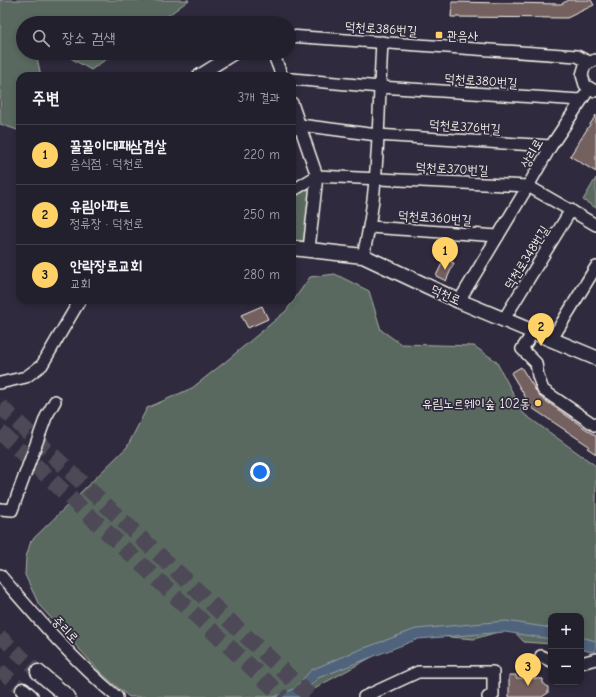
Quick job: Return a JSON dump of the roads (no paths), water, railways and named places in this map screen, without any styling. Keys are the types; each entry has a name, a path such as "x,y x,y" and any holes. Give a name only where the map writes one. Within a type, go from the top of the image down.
{"main road":[{"name":"덕천로","path":"296,248 363,256 459,301 596,358"},
{"path":"38,672 68,697"}],"street":[{"name":"덕천로386번길","path":"296,36 577,56 593,61"},
{"path":"363,256 370,227 375,178 382,42"},
{"path":"205,72 224,60"},
{"path":"276,60 281,72"},
{"path":"592,90 585,85 582,75 583,70 593,61"},
{"name":"덕천로380번길","path":"296,79 380,87 581,100"},
{"name":"상리로","path":"592,90 581,100 551,146 528,186 596,225"},
{"path":"296,128 317,176 309,249"},
{"name":"덕천로376번길","path":"296,128 377,135 551,146"},
{"path":"296,189 317,176"},
{"name":"덕천로370번길","path":"317,176 528,186"},
{"path":"459,301 528,186"},
{"name":"덕천로348번길","path":"504,320 571,210"},
{"name":"덕천로360번길","path":"370,227 498,236"},
{"path":"552,339 596,267"},
{"path":"0,382 26,377 42,365 78,304"},
{"path":"534,331 522,349 536,363 538,376 544,390 596,426"},
{"path":"0,509 12,510 30,466 46,417 55,401"},
{"name":"중리로","path":"0,575 48,630 97,680 117,697"},
{"path":"584,662 596,659"},
{"path":"365,697 418,672 493,672 493,695 488,697"}],"water":[{"path":"506,621 548,628 548,639 505,632 418,639 318,678 299,697 274,697 294,689 311,670 351,653 416,629"},
{"path":"584,638 596,641 596,651 591,652 584,650"}],"tunnel":[{"path":"0,406 311,697"},
{"path":"0,432 283,697"},
{"path":"0,636 38,672"},
{"path":"0,670 23,690"}],"place":[{"name":"관음사","path":"439,35"},
{"name":"꿀꿀이대패삼겹살","path":"445,270"},
{"name":"유림아파트","path":"541,346"},
{"name":"유림노르웨이숲 102동","path":"538,403"},
{"name":"안락장로교회","path":"528,686"}]}
